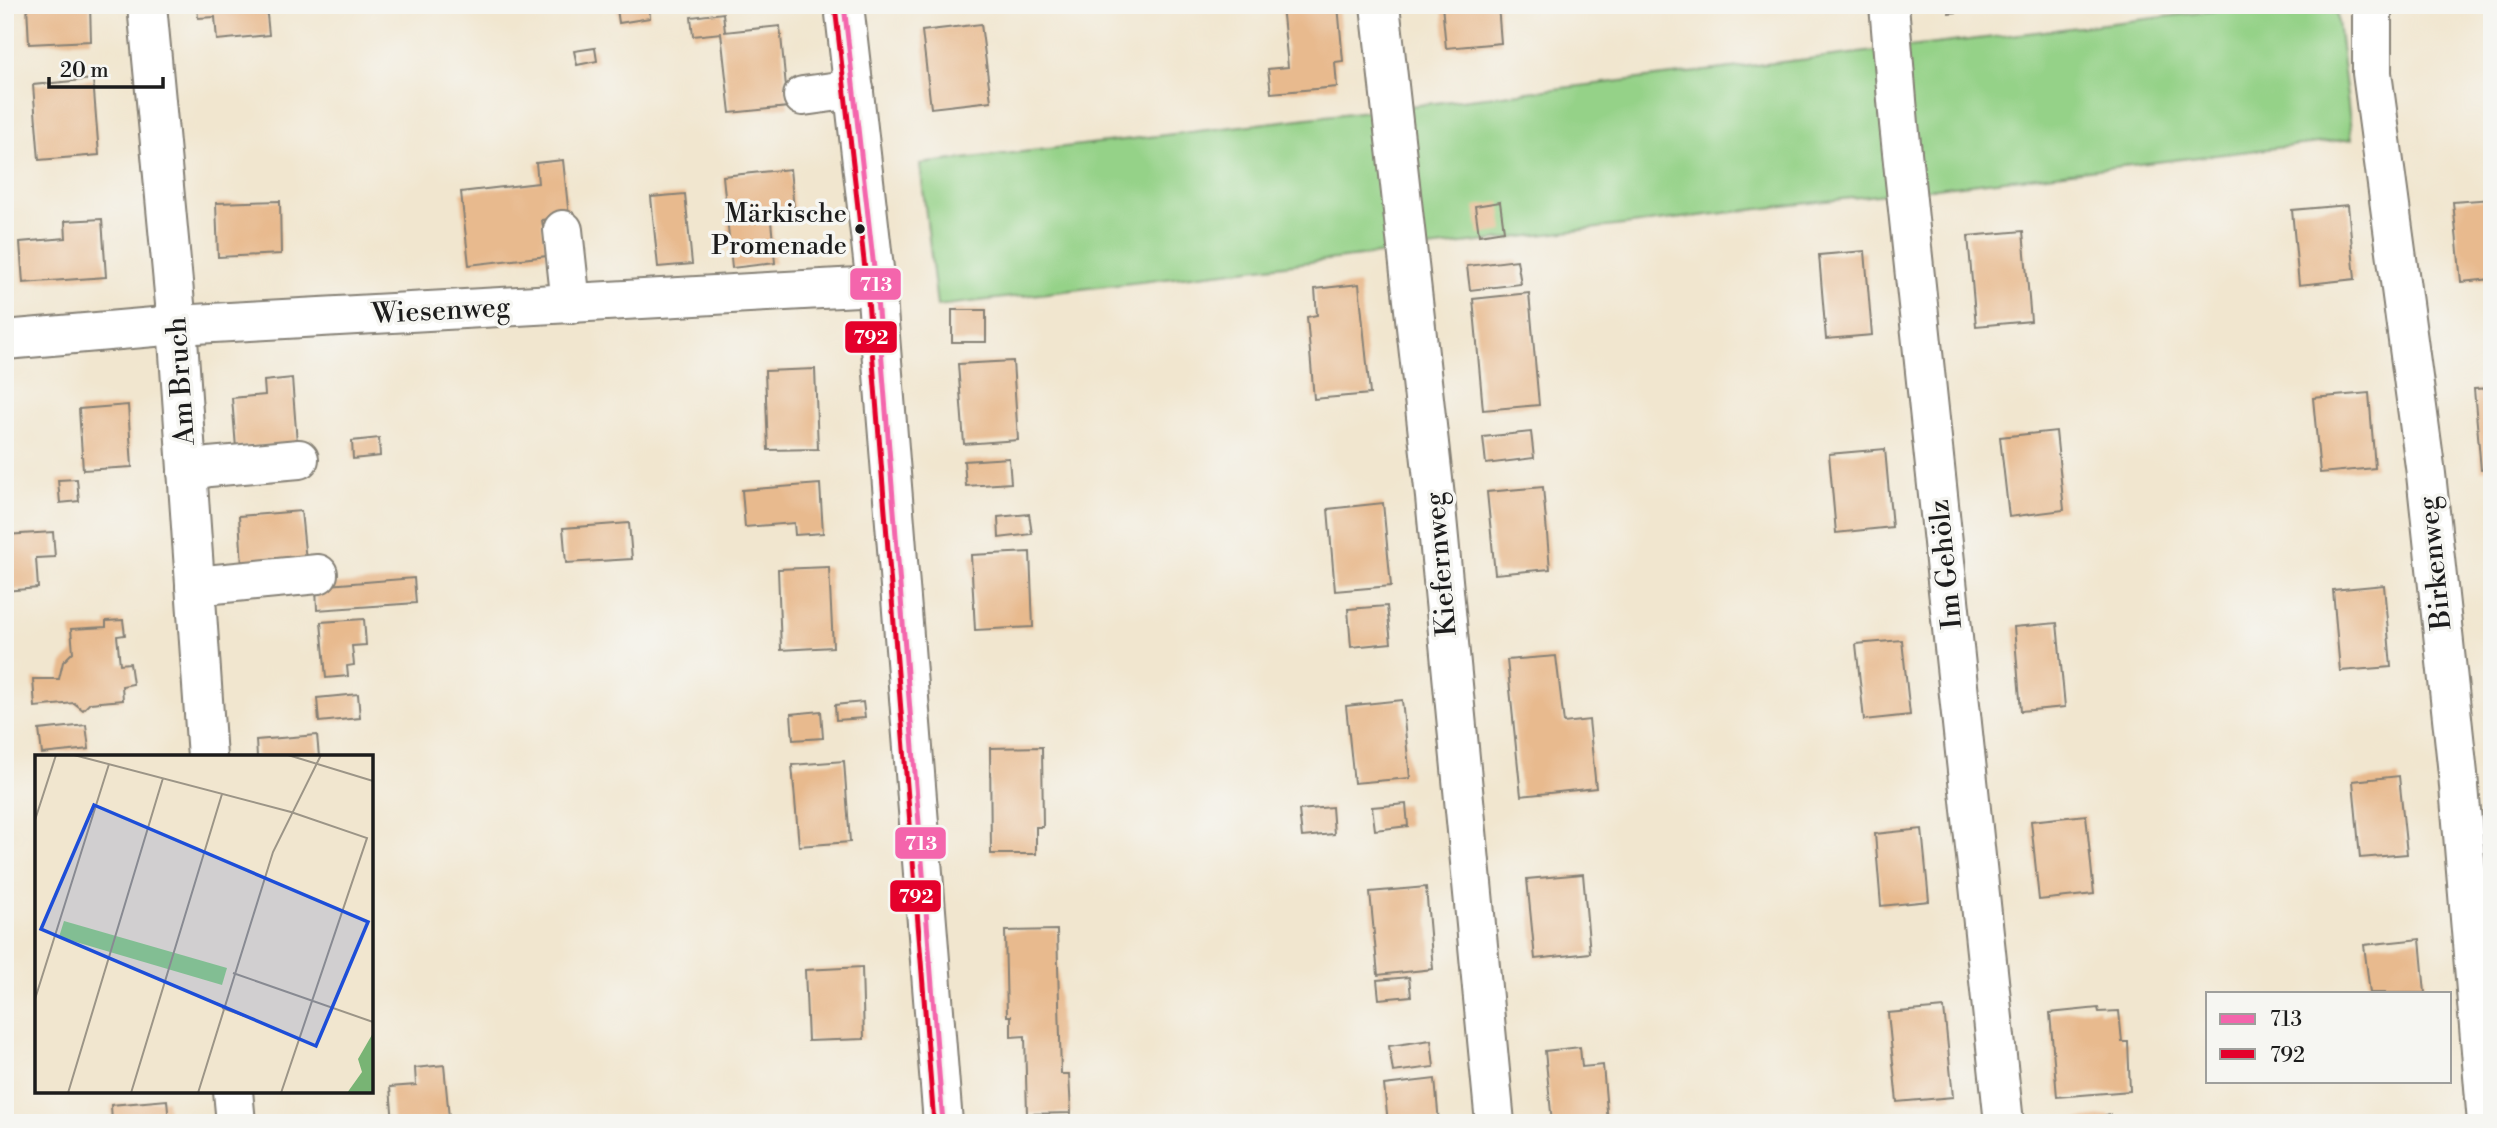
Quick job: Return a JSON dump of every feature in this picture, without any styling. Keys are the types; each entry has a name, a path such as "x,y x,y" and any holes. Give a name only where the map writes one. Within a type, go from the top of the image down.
{"street":[{"name":"Am Bruch","path":"148,5 177,325 206,755"},
{"name":"Kiefernweg","path":"1380,5 1435,496 1495,1123"},
{"name":"Im Gehölz","path":"1889,5 2004,1123"},
{"name":"Birkenweg","path":"2372,5 2372,73 2427,488 2458,774 2487,1123"},
{"path":"850,6 854,89 876,286 943,1123"},
{"path":"803,96 854,89"},
{"path":"563,230 570,304"},
{"name":"Wiesenweg","path":"5,340 177,325 876,286"},
{"path":"187,472 209,467 299,459"},
{"path":"195,586 318,574"},
{"path":"233,1093 236,1123"}],"green space":[{"path":"2264,5 2336,5 2352,139 937,306 920,164"}],"building":[{"path":"27,5 90,5 91,41 29,44"},
{"path":"197,5 266,5 269,35 217,40 215,17 198,18"},
{"path":"649,5 650,18 619,23 617,9"},
{"path":"1282,5 1338,5 1343,61 1335,62 1337,87 1271,93 1268,69 1288,67"},
{"path":"1442,5 1498,5 1501,43 1446,48"},
{"path":"1948,5 2008,5 2008,7 1949,13"},
{"path":"723,13 725,32 780,26 788,107 730,113 721,33 693,36 691,17"},
{"path":"981,24 991,101 931,108 922,31"},
{"path":"595,48 597,61 577,65 574,51"},
{"path":"93,79 99,155 39,160 33,85"},
{"path":"563,160 569,217 542,220 547,256 469,265 461,192 538,183 536,163"},
{"path":"790,169 795,219 771,221 775,263 732,268 723,176"},
{"path":"685,194 692,264 658,267 651,197"},
{"path":"2492,199 2492,279 2461,282 2453,202"},
{"path":"280,201 281,254 218,257 216,203"},
{"path":"1500,202 1504,231 1479,235 1475,206"},
{"path":"2348,205 2355,279 2299,285 2292,210"},
{"path":"102,219 106,277 23,283 20,242 66,238 65,221"},
{"path":"2023,231 2031,321 1976,326 1968,236"},
{"path":"1865,251 1872,335 1826,339 1819,255"},
{"path":"1517,260 1521,284 1470,290 1467,266"},
{"path":"1359,284 1370,394 1314,399 1307,317 1317,315 1315,289"},
{"path":"1529,293 1539,405 1483,410 1473,299"},
{"path":"952,310 986,310 986,342 952,342"},
{"path":"1013,361 1018,440 964,444 958,364"},
{"path":"815,369 818,449 768,450 765,371"},
{"path":"292,378 297,443 236,448 232,398 265,395 264,381"},
{"path":"2492,388 2492,469 2481,470 2474,389"},
{"path":"2369,393 2375,468 2320,473 2313,398"},
{"path":"128,405 132,467 83,470 79,409"},
{"path":"2056,431 2064,510 2009,517 2000,437"},
{"path":"1531,432 1534,458 1486,464 1483,437"},
{"path":"379,438 380,456 353,459 352,441"},
{"path":"1885,449 1892,527 1836,533 1829,454"},
{"path":"1009,458 1011,483 966,486 964,461"},
{"path":"77,479 79,501 60,503 58,480"},
{"path":"820,484 823,533 795,535 794,523 745,527 742,490"},
{"path":"1543,487 1550,569 1495,574 1487,492"},
{"path":"1383,503 1391,586 1335,591 1328,509"},
{"path":"301,511 306,561 242,566 239,516"},
{"path":"1029,514 1032,534 999,538 998,517"},
{"path":"629,523 632,559 566,563 563,528"},
{"path":"53,532 55,557 36,558 38,588 5,591 5,535"},
{"path":"1030,552 1033,627 975,630 971,555"},
{"path":"829,567 833,647 781,650 778,569"},
{"path":"414,578 416,603 317,610 316,586"},
{"path":"2384,585 2391,667 2340,671 2333,590"},
{"path":"1387,606 1391,643 1351,647 1348,609"},
{"path":"364,619 366,645 352,646 354,665 347,666 348,676 326,678 321,622"},
{"path":"123,620 125,635 117,636 120,664 130,663 133,684 122,686 123,700 90,703 83,710 74,703 35,707 33,679 59,679 63,662 73,652 71,629 106,627 106,621"},
{"path":"2057,623 2065,707 2021,711 2014,627"},
{"path":"1902,640 1910,715 1864,720 1856,644"},
{"path":"1556,656 1564,723 1589,720 1596,788 1521,796 1507,660"},
{"path":"358,694 360,718 319,722 317,698"},
{"path":"1402,700 1410,778 1354,783 1346,706"},
{"path":"863,702 865,718 836,720 835,705"},
{"path":"821,711 823,738 793,740 791,714"},
{"path":"86,725 89,749 42,754 39,730"},
{"path":"317,735 319,755 257,755 256,740"},
{"path":"1042,747 1043,827 1036,827 1036,854 991,854 990,748"},
{"path":"844,761 850,842 799,846 792,765"},
{"path":"2399,776 2407,854 2360,858 2353,781"},
{"path":"1406,804 1408,826 1375,830 1372,807"},
{"path":"1332,807 1334,834 1302,837 1299,810"},
{"path":"2086,815 2094,894 2039,900 2031,821"},
{"path":"1922,829 1929,901 1881,906 1875,834"},
{"path":"1583,874 1590,953 1535,959 1527,879"},
{"path":"1426,887 1433,969 1378,975 1370,892"},
{"path":"1057,930 1061,1074 1069,1074 1071,1113 1027,1114 1025,1036 1011,1037 1011,1016 1007,1016 1005,931"},
{"path":"2420,939 2425,992 2370,992 2364,945"},
{"path":"862,967 864,1039 808,1041 805,970"},
{"path":"1409,977 1411,996 1379,999 1377,980"},
{"path":"1944,1008 1953,1097 1897,1102 1888,1013"},
{"path":"2098,1008 2099,1012 2119,1011 2122,1042 2128,1042 2130,1091 2057,1097 2050,1013"},
{"path":"1431,1040 1434,1067 1393,1072 1389,1046"},
{"path":"1580,1047 1582,1067 1603,1065 1608,1123 1552,1123 1545,1051"},
{"path":"444,1065 449,1118 393,1123 390,1087 416,1085 415,1068"},
{"path":"1435,1079 1439,1123 1388,1123 1384,1085"},
{"path":"167,1100 169,1123 112,1123 111,1105"},
{"path":"2110,1115 2111,1123 2061,1123 2061,1121"}],"transit line":[{"name":"713","path":"844,5 876,286 943,1123"},
{"name":"792","path":"835,6 867,287 934,1123"}],"place":[{"name":"Märkische Promenade","path":"860,229"}]}
